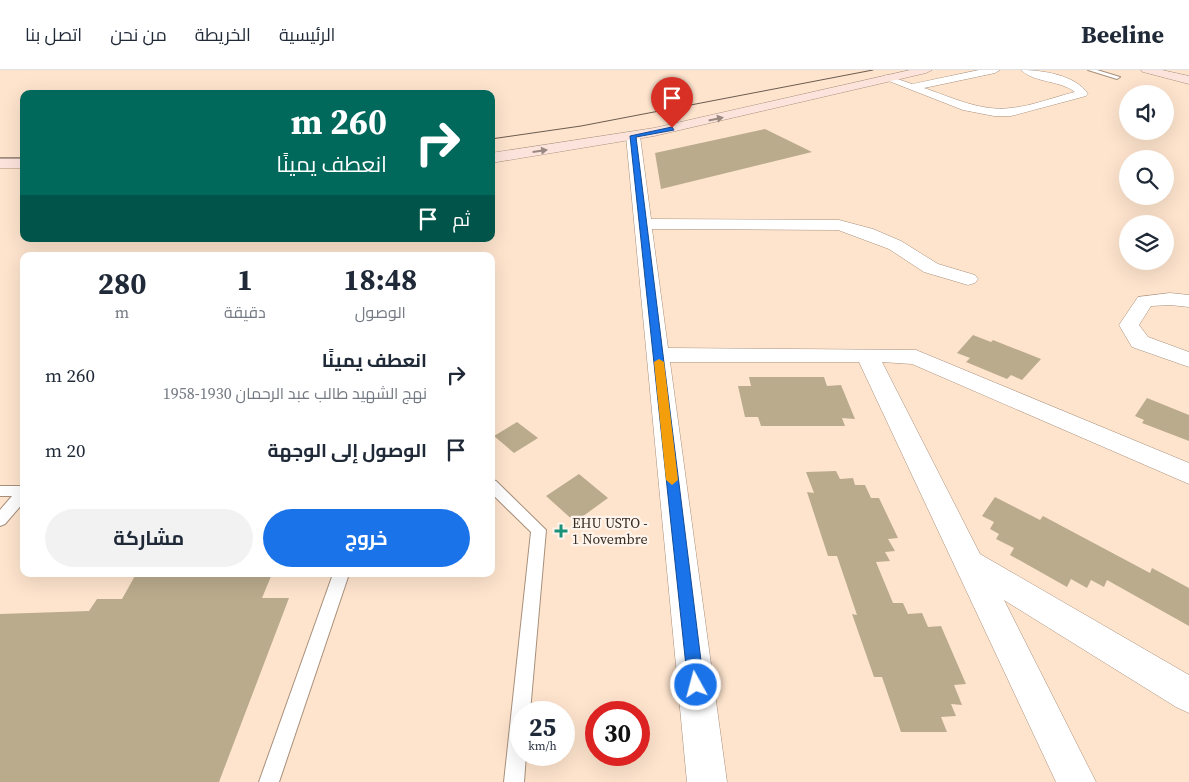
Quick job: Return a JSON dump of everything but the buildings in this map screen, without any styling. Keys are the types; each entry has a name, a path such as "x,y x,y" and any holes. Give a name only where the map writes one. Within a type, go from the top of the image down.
{"main road":[{"path":"671,114 886,74 926,70"},
{"path":"1147,70 1189,80"},
{"path":"1171,70 1189,74"},
{"path":"495,157 632,129 762,109 886,74"},
{"path":"510,141 632,129"},
{"path":"0,163 20,164"}],"street":[{"path":"912,87 996,70"},
{"path":"886,74 912,87 975,110 1003,113 1082,94 1078,87 1069,83 1026,70"},
{"path":"632,129 707,782"},
{"path":"643,224 839,225 868,233 895,245 931,268 968,279"},
{"path":"1189,301 1170,299 1145,301 1129,325 1140,342 1189,360"},
{"path":"658,354 916,356 1189,474"},
{"path":"868,355 966,561 1076,782"},
{"path":"966,561 1189,695"}],"lane":[{"path":"1091,70 1117,76"},
{"path":"495,489 539,530 514,782"},
{"path":"0,491 20,491"},
{"path":"0,520 20,496"},
{"path":"269,782 340,577"}],"tram line":[{"path":"495,138 581,126 873,70"},
{"path":"0,158 20,158"}],"slow traffic":[{"path":"659,362 672,480"}],"place":[{"name":"EHU USTO - 1 Novembre","path":"561,531"}],"route":[{"path":"672,128 633,136 696,685"}]}
